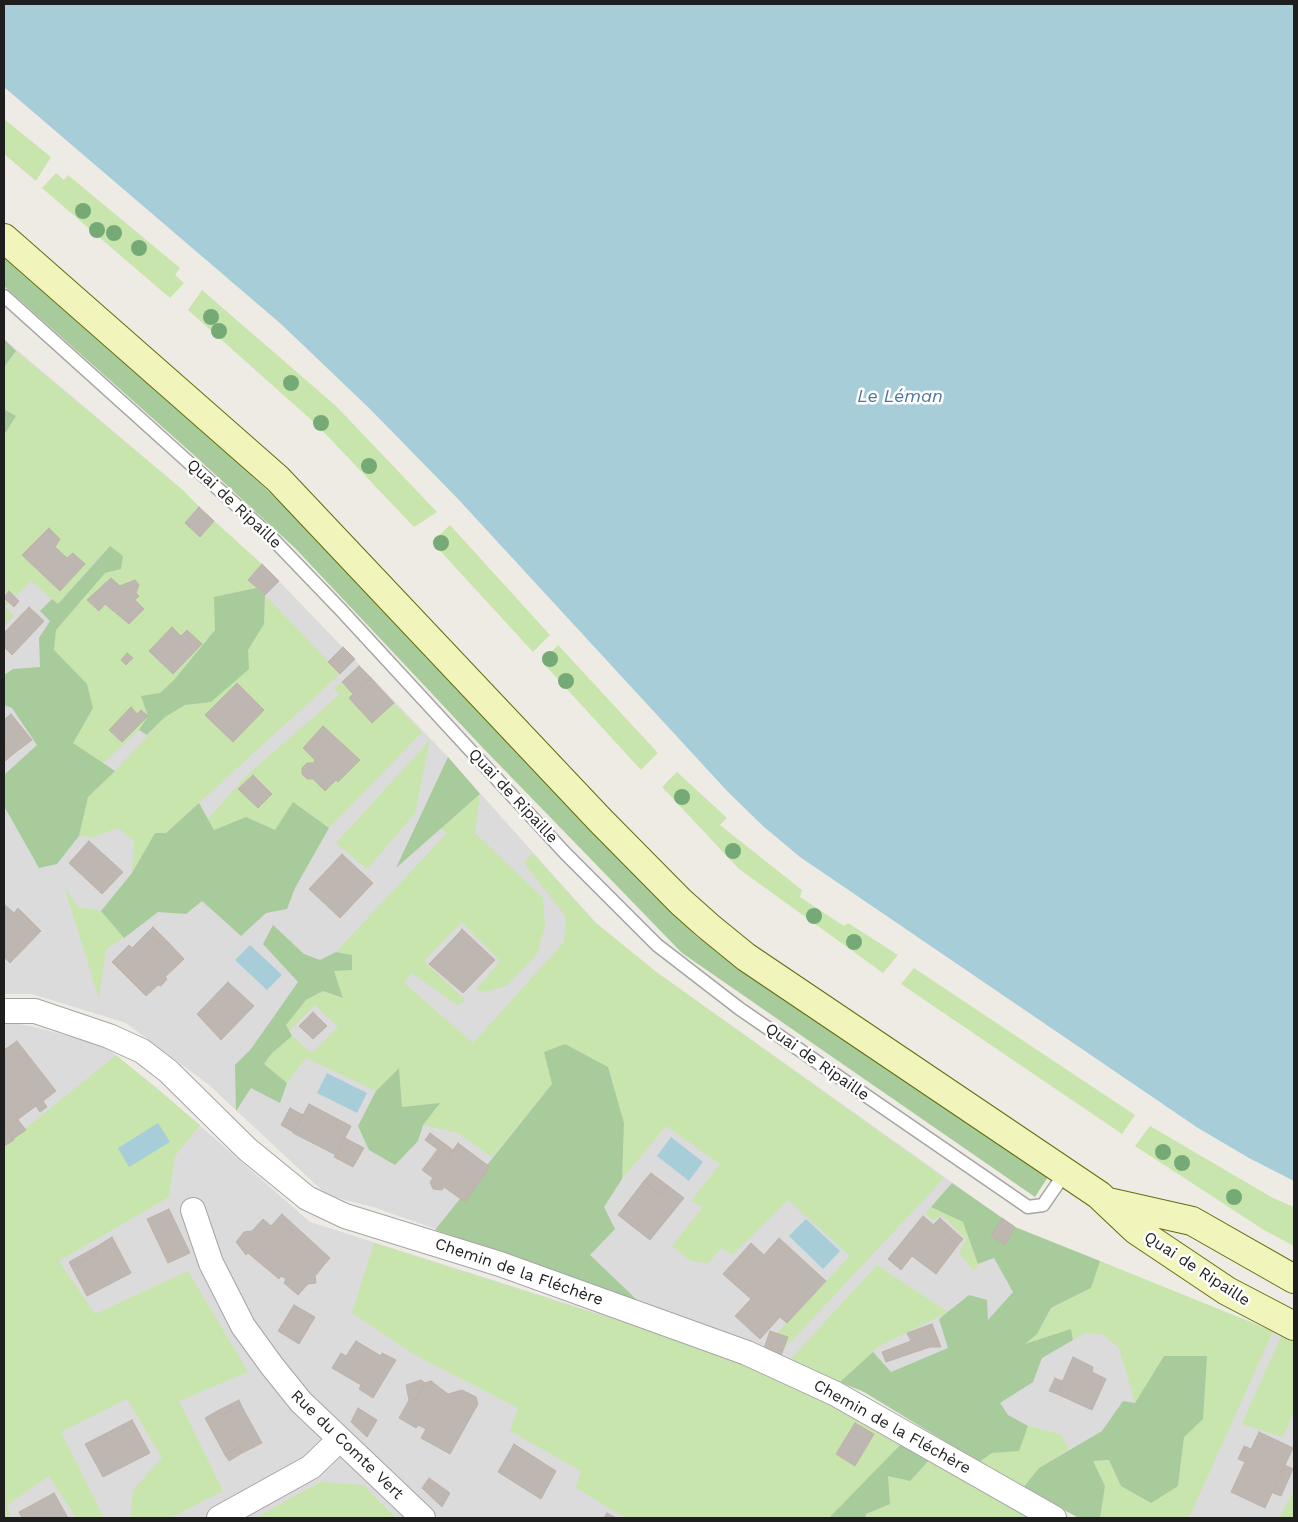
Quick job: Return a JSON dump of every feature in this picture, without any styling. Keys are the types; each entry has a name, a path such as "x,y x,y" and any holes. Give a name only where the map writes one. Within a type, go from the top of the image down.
{"street":[{"name":"Quai de Ripaille","path":"4,238 278,479 600,820 681,902 746,957 1108,1202 1136,1230 1215,1283 1294,1326"},
{"name":"Chemin de la Fléchère","path":"4,1011 35,1011 109,1036 142,1051 168,1071 247,1149 307,1198 345,1216 500,1264 747,1353 836,1394 1054,1518"},
{"name":"Quai de Ripaille","path":"1108,1202 1192,1221 1294,1280"},
{"name":"Rue du Comte Vert","path":"193,1210 211,1263 243,1326 301,1402 423,1518"},
{"path":"219,1518 311,1467 339,1440"}],"lane":[{"name":"Quai de Ripaille","path":"4,296 266,532 341,610 565,852 657,945 740,1009 1028,1207 1043,1205 1065,1173"}],"shaded area":[{"path":"4,339 164,474 279,581 448,757 596,923 655,971 1015,1227 1294,1340 1294,1518 1079,1518 1013,1482 864,1392 637,1300 376,1208 327,1195 209,1085 126,1023 32,994 4,994"},
{"path":"4,1021 35,1027 104,1046 156,1087 310,1222 663,1334 1038,1518 4,1518"}],"green space":[{"path":"4,119 51,157 36,181 4,154"},
{"path":"56,173 64,180 68,175 180,268 175,275 184,283 170,298 42,188"},
{"path":"4,255 210,437 311,531 696,936 1048,1177 1035,1197 682,953 483,748 295,548 4,286"},
{"path":"202,290 336,406 437,512 414,527 317,425 188,310"},
{"path":"4,339 16,351 4,367"},
{"path":"16,351 184,491 199,507 185,523 200,537 214,521 262,564 249,580 256,588 215,597 215,630 160,694 141,696 148,716 139,730 103,763 73,743 87,684 54,650 56,630 105,573 121,569 123,556 109,546 58,604 31,581 5,607 14,615 4,626 4,435 16,416 4,409 4,367"},
{"path":"4,409 16,416 4,435"},
{"path":"450,525 550,635 533,652 432,542"},
{"path":"110,546 123,556 121,569 105,573 56,630 54,650 87,684 93,708 73,743 115,771 88,797 79,836 57,864 39,868 4,806 4,775 37,745 12,708 4,705 4,675 13,669 40,667 39,638 50,621 40,611 52,599 58,604"},
{"path":"256,588 265,595 264,624 248,650 249,669 211,702 185,705 165,717 147,735 139,730 148,716 141,696 160,693 174,680 215,630 214,597"},
{"path":"265,595 340,674 166,833 155,833 132,873 134,841 118,828 94,837 79,836 88,797 165,717 185,705 211,701 248,650 264,624"},
{"path":"558,645 658,753 641,770 542,662"},
{"path":"342,682 353,694 349,698 394,703 422,732 329,828 293,803 275,830 246,817 214,830 208,819 246,776 339,695 334,688"},
{"path":"430,740 415,813 367,869 336,843"},
{"path":"448,757 480,794 396,868"},
{"path":"677,772 727,818 720,825 802,890 800,897 844,926 848,923 898,955 883,973 739,869 662,787"},
{"path":"480,794 475,833 543,898 545,927 537,954 506,986 483,992 476,990 500,961 462,922 424,961 465,1000 458,1006 412,973 404,983 473,1043 564,942 566,917 524,863 532,853 596,923 655,971 944,1178 783,1350 787,1337 777,1333 850,1256 788,1200 732,1255 721,1248 708,1263 691,1261 672,1246 703,1207 691,1201 720,1164 666,1126 622,1179 624,1123 608,1067 565,1044 552,1084 492,1157 458,1133 423,1125 439,1103 402,1107 399,1068 376,1091 306,1058 287,1083 264,1064 272,1053 292,1036 312,1053 338,1027 315,1005 289,1031 286,1025 306,1000 323,991 342,998 334,971 352,955 336,952 447,833 441,828"},
{"path":"293,802 329,828 295,888 287,909 266,913 241,936 202,901 186,914 158,912 124,938 101,911 132,873 155,833 166,833 199,803 214,830 246,817 275,830"},
{"path":"64,886 78,907 101,911 124,938 106,949 99,999"},
{"path":"273,925 304,954 320,960 336,952 352,955 352,970 334,971 343,998 323,991 306,1000 286,1025 292,1036 272,1053 264,1064 287,1083 280,1103 251,1088 236,1111 235,1065 251,1049 298,982 263,944"},
{"path":"914,968 1135,1115 1122,1134 901,984"},
{"path":"565,1044 608,1067 624,1123 622,1179 604,1207 615,1229 590,1255 637,1300 435,1230 552,1084 544,1052"},
{"path":"116,1055 200,1125 175,1156 169,1197 59,1261 95,1314 188,1271 248,1372 179,1401 223,1491 170,1518 130,1518 133,1490 162,1458 127,1399 61,1432 104,1518 76,1518 49,1476 7,1505 11,1518 4,1518 4,1146"},
{"path":"399,1068 402,1107 440,1103 423,1125 418,1141 395,1165 369,1150 358,1126 376,1091"},
{"path":"1150,1126 1273,1198 1294,1207 1294,1246 1264,1230 1135,1146"},
{"path":"952,1183 1015,1227 1100,1261 1091,1288 1051,1308 1037,1334 1025,1344 1071,1329 1073,1340 1042,1358 1033,1382 1000,1403 1008,1415 1028,1426 1019,1451 992,1453 979,1462 864,1392 840,1382 873,1352 891,1372 948,1348 939,1319 969,1295 987,1300 988,1320 1013,1292 994,1258 978,1264 963,1222 931,1207"},
{"path":"931,1207 963,1222 978,1264 974,1271 959,1253 966,1239 941,1215 933,1221 925,1213"},
{"path":"374,1243 751,1363 904,1441 829,1518 626,1518 576,1488 581,1471 510,1431 518,1408 415,1355 352,1313"},
{"path":"1100,1261 1273,1331 1189,1518 1100,1518 1105,1486 1093,1461 1109,1460 1121,1486 1178,1487 1184,1436 1203,1418 1164,1356 1135,1403 1119,1348 1102,1334 1084,1333 1073,1340 1071,1329 1024,1345 1037,1334 1051,1309 1091,1288"},
{"path":"877,1265 948,1312 878,1347 840,1382 789,1361"},
{"path":"1282,1334 1294,1340 1294,1412 1283,1437 1242,1424"},
{"path":"1164,1356 1207,1356 1203,1419 1184,1437 1178,1486 1151,1503 1121,1486 1109,1460 1093,1461 1105,1486 1100,1518 1079,1518 1023,1488 1039,1468 1102,1431 1123,1401 1135,1403"},
{"path":"1028,1426 1061,1434 1069,1449 1039,1468 1023,1488 979,1462 991,1453 1019,1451"},
{"path":"904,1441 932,1457 910,1481 888,1476 890,1504 866,1514 866,1518 829,1518"},
{"path":"932,1457 1038,1518 866,1518 888,1476"},
{"path":"320,1482 363,1485 396,1518 255,1518"},
{"path":"1294,1491 1294,1518 1279,1518"}],"water":[{"name":"Le Léman","path":"4,4 1294,4 1294,1181 1249,1158 1198,1128 800,857 763,826 728,792 458,499 370,409 281,324 4,87"},
{"path":"250,945 282,975 267,990 235,960"},
{"path":"327,1073 367,1093 357,1113 317,1093"},
{"path":"158,1123 170,1142 129,1167 118,1148"},
{"path":"671,1137 703,1162 689,1181 657,1156"},
{"path":"806,1219 840,1251 823,1269 789,1236"}],"building":[{"path":"199,507 214,521 200,537 185,523"},
{"path":"49,528 60,539 55,547 67,558 73,553 85,564 60,591 22,555"},
{"path":"262,564 279,581 265,595 248,580"},
{"path":"111,578 120,586 135,580 139,585 136,593 139,596 135,600 144,609 129,624 105,604 99,611 87,600"},
{"path":"9,591 19,601 14,607 4,598"},
{"path":"29,607 44,621 12,655 4,647 4,633"},
{"path":"172,627 181,636 187,630 202,644 173,674 149,651"},
{"path":"343,647 355,659 340,674 328,662"},
{"path":"127,653 133,658 126,665 121,660"},
{"path":"359,666 371,678 353,694 342,682"},
{"path":"371,678 394,703 372,723 349,698"},
{"path":"237,683 264,710 233,742 205,715"},
{"path":"131,707 137,714 141,710 148,716 122,742 109,730"},
{"path":"11,714 32,740 12,755 4,744 4,720"},
{"path":"323,726 360,760 338,782 336,780 325,791 313,779 307,779 302,774 302,768 307,763 313,763 315,760 303,748"},
{"path":"4,744 12,755 4,762"},
{"path":"253,775 272,794 258,808 238,789"},
{"path":"89,841 123,872 102,894 69,863"},
{"path":"342,854 373,883 340,918 309,889"},
{"path":"4,904 14,913 18,908 41,931 10,963 4,957"},
{"path":"153,927 167,941 161,946 147,933"},
{"path":"462,929 481,947 477,951 458,934"},
{"path":"147,933 161,946 167,941 184,959 165,977 167,979 161,986 158,985 146,996 112,962 129,945 132,948"},
{"path":"458,934 477,951 481,947 495,960 463,993 429,964"},
{"path":"228,982 254,1006 221,1040 197,1014"},
{"path":"313,1012 327,1026 313,1039 299,1026"},
{"path":"17,1041 56,1091 43,1101 47,1107 40,1112 36,1106 5,1129 4,1050"},
{"path":"309,1104 351,1126 336,1155 293,1133"},
{"path":"290,1108 303,1115 293,1132 281,1125"},
{"path":"18,1120 26,1130 13,1139 7,1128"},
{"path":"4,1127 7,1128 14,1140 4,1146"},
{"path":"430,1133 453,1150 448,1157 425,1140"},
{"path":"345,1138 364,1148 353,1167 334,1157"},
{"path":"458,1143 490,1167 465,1202 444,1187 442,1190 433,1189 430,1182 433,1178 422,1170 438,1149 448,1157"},
{"path":"651,1173 667,1185 660,1195 644,1181"},
{"path":"644,1181 660,1195 667,1185 684,1198 650,1240 618,1215"},
{"path":"169,1209 190,1253 168,1263 147,1219"},
{"path":"282,1214 330,1258 315,1276 316,1283 308,1284 298,1295 284,1283 286,1279 281,1276 279,1279 248,1253 246,1255 236,1242 244,1232 252,1231 263,1219 271,1226"},
{"path":"923,1216 958,1245 936,1274 912,1256 901,1270 888,1259"},
{"path":"940,1218 963,1239 958,1245 933,1225"},
{"path":"1002,1218 1015,1227 1005,1245 991,1236"},
{"path":"112,1237 131,1273 87,1296 71,1266 98,1252 96,1247"},
{"path":"779,1238 826,1281 787,1323 780,1317 760,1339 735,1316 751,1299 723,1274 751,1243 764,1255"},
{"path":"96,1247 98,1252 71,1266 69,1262"},
{"path":"294,1305 315,1317 299,1344 278,1331"},
{"path":"932,1324 941,1347 930,1347 886,1362 882,1352 911,1341 907,1333"},
{"path":"770,1331 788,1337 780,1358 763,1351"},
{"path":"356,1341 381,1356 382,1353 396,1360 373,1398 359,1389 361,1385 332,1368 341,1353 346,1356"},
{"path":"1073,1357 1093,1367 1092,1372 1106,1379 1092,1410 1057,1394"},
{"path":"1055,1378 1062,1381 1057,1394 1049,1391"},
{"path":"421,1380 425,1383 416,1399 409,1400 406,1385"},
{"path":"431,1381 448,1394 462,1390 476,1397 478,1404 450,1454 421,1438 426,1429 418,1425 416,1428 399,1418 409,1400 416,1399 425,1383"},
{"path":"239,1400 241,1405 222,1415 219,1410"},
{"path":"241,1405 262,1443 242,1453 239,1447 225,1455 205,1418 219,1410 222,1415"},
{"path":"358,1408 377,1420 367,1437 351,1422"},
{"path":"132,1420 150,1453 103,1477 85,1444"},
{"path":"855,1423 874,1434 855,1466 836,1454"},
{"path":"1259,1432 1293,1448 1265,1508 1231,1492 1245,1462 1238,1459 1244,1446 1251,1449"},
{"path":"514,1444 556,1471 541,1499 498,1472"},
{"path":"239,1447 242,1453 229,1461 225,1455"},
{"path":"1285,1465 1293,1469 1281,1496 1273,1493"},
{"path":"429,1478 450,1493 442,1507 422,1488"},
{"path":"54,1493 68,1518 22,1518 19,1512"},
{"path":"607,1513 616,1518 604,1518"}]}
